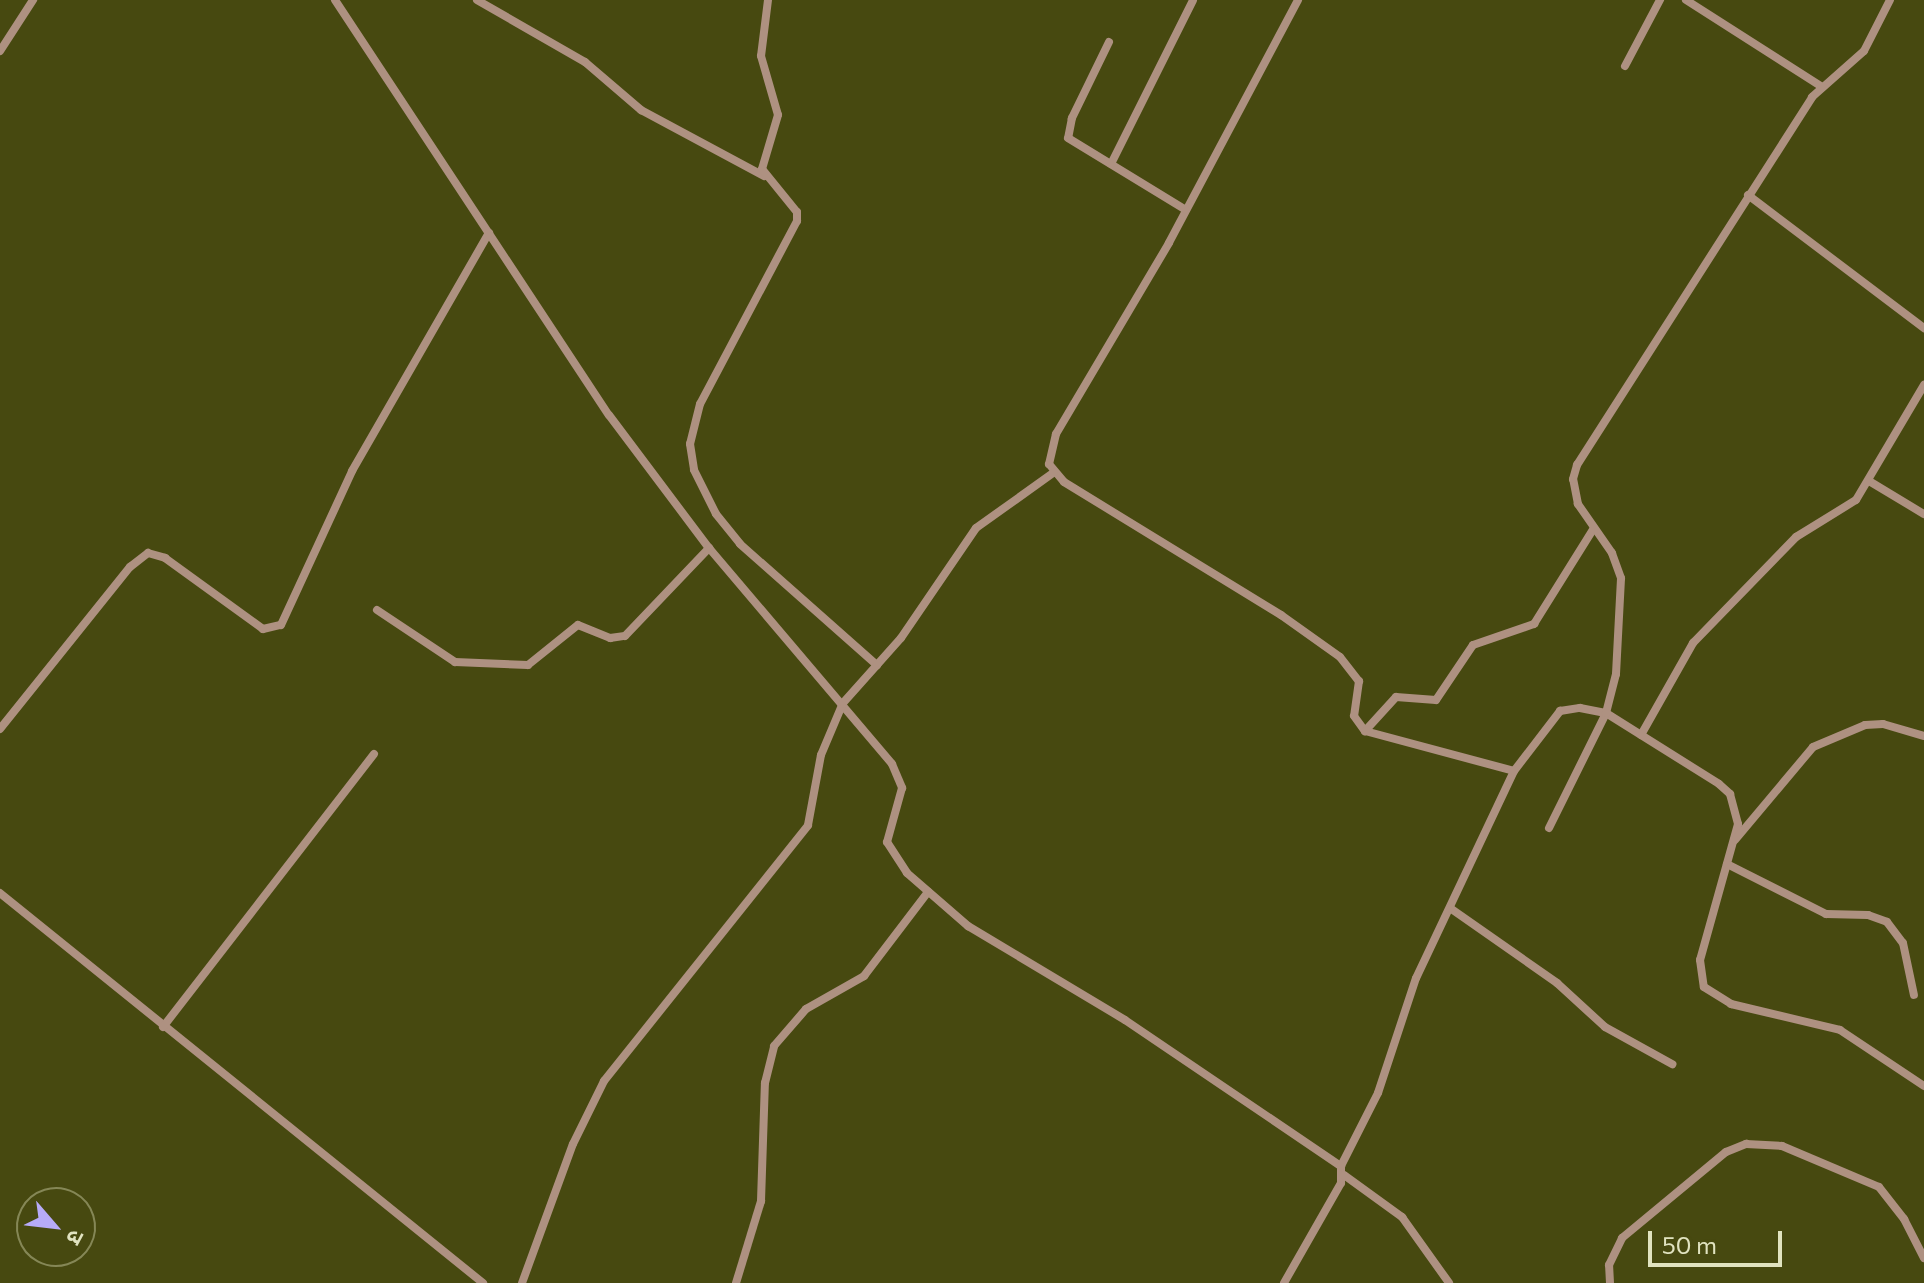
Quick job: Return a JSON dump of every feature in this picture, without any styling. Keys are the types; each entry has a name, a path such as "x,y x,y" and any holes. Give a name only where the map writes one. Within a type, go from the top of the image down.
{"street":[{"path":"0,51 33,0"},
{"path":"335,0 609,415 709,548 846,699 900,778 887,842 892,856 968,926 1125,1020 1342,1170 1402,1217 1449,1283"},
{"path":"477,0 585,62 641,110 764,176 791,204 797,221 700,404 690,444 694,470 733,537 877,665"},
{"path":"764,176 778,115 761,56 768,0"},
{"path":"1111,164 1193,0"},
{"path":"1298,0 1186,210 1056,434 1049,464 1053,473 1281,615 1340,657 1359,681 1354,716 1365,731 1514,771"},
{"path":"1625,66 1660,0"},
{"path":"1686,0 1822,87"},
{"path":"1549,828 1606,713 1616,674 1621,578 1612,553 1573,492 1577,465 1748,195 1822,87 1864,51 1890,0"},
{"path":"1109,42 1067,130 1075,145 1186,210"},
{"path":"1748,195 1924,328"},
{"path":"0,729 130,567 148,553 165,558 263,629 281,625 338,497 489,233"},
{"path":"1641,735 1693,643 1796,537 1856,500 1924,385"},
{"path":"522,1283 573,1144 604,1081 808,825 821,755 846,699 877,665 976,528 1053,473"},
{"path":"1869,481 1924,514"},
{"path":"1365,731 1396,697 1436,700 1473,645 1534,624 1594,528"},
{"path":"377,610 455,662 528,665 578,625 617,639 625,636 709,548"},
{"path":"1284,1283 1378,1093 1408,996 1514,771 1560,711 1580,708 1606,713 1730,794 1738,824 1700,960 1704,987 1731,1004 1840,1030 1924,1086"},
{"path":"1734,842 1813,747 1874,724 1924,736"},
{"path":"163,1027 374,754"},
{"path":"1727,864 1826,914 1868,915 1887,922 1903,943 1914,995"},
{"path":"736,1283 761,1201 765,1083 774,1046 806,1009 864,976 928,892"},
{"path":"0,893 483,1283"},
{"path":"1450,908 1557,983 1605,1027 1672,1064"},
{"path":"1610,1283 1609,1265 1622,1238 1726,1152 1746,1144 1782,1146 1879,1187 1899,1210 1924,1258"}]}
